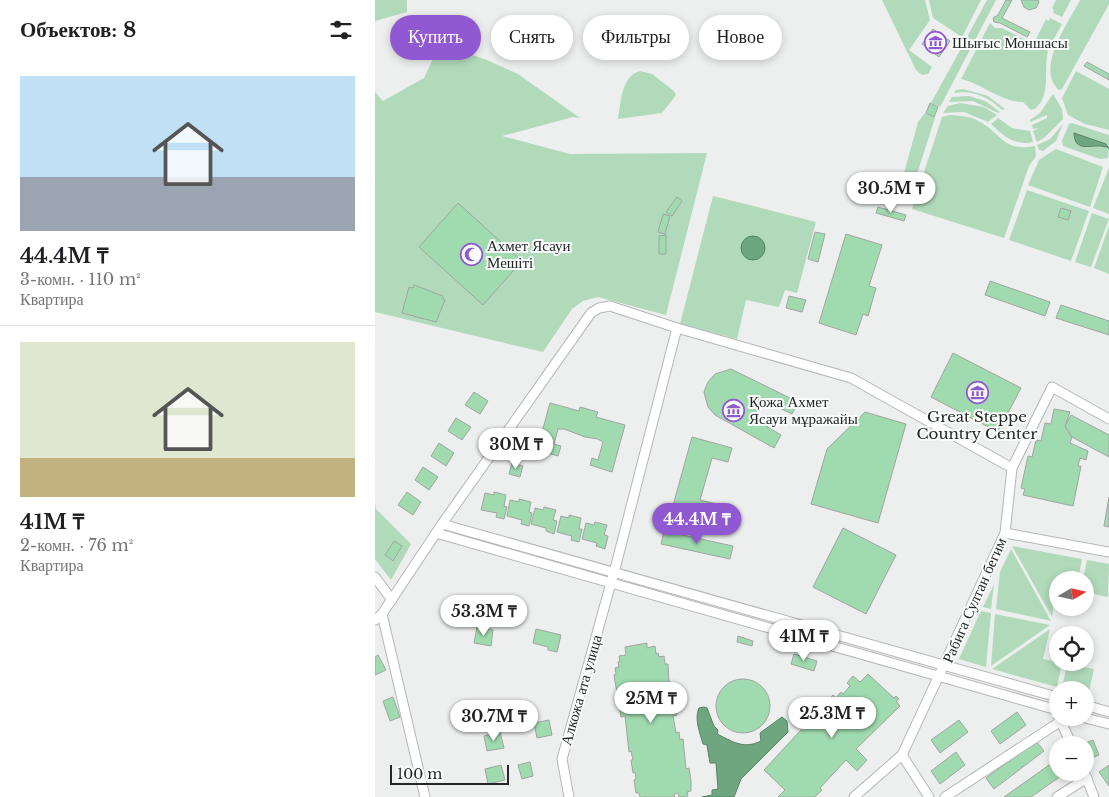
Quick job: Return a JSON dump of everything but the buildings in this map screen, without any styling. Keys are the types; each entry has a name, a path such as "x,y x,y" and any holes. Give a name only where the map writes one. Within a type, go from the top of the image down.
{"street":[{"path":"425,797 378,617 392,600 442,524 591,313 599,308 610,306 677,328 851,378 1012,468"},
{"name":"Алкожа ата улица","path":"569,797 562,759 614,572 677,328"},
{"name":"Рабига Султан бегим","path":"902,755 945,666 1005,533 1012,468 1052,387 1109,419"},
{"path":"442,524 1049,695"},
{"path":"437,533 1049,708"},
{"path":"1005,533 1109,552"},
{"path":"375,577 392,600"},
{"path":"1094,708 1109,712"},
{"path":"1094,720 1109,724"},
{"path":"945,797 1050,726"},
{"path":"854,797 902,755 929,797"},
{"path":"1057,797 1077,781"},
{"path":"1087,781 1094,797"}],"shaded area":[{"path":"375,0 407,0 407,12 390,15 390,17 375,21"},
{"path":"882,0 925,0 930,20 909,50 932,67 928,74 922,75 916,70"},
{"path":"929,0 981,0 962,37 933,18"},
{"path":"987,0 996,0 973,44 966,39"},
{"path":"1056,0 1071,0 1062,17 1053,13 1054,10 1052,8"},
{"path":"1080,0 1109,0 1109,4 1062,89 1059,90 1053,81 1051,70 1052,58 1062,32"},
{"path":"1050,18 1062,24 1049,48 1035,41 1046,19 1049,21"},
{"path":"990,23 995,28 1002,28 1048,51 1045,89 1040,103 1035,109 1031,110 1023,102 1007,99 961,79"},
{"path":"964,43 971,48 940,107 931,103"},
{"path":"481,58 518,74 580,118 573,117 502,136 570,154 707,153 666,315 598,297 583,301 572,309 543,352 375,312 375,92 383,101 424,78 432,60 481,60"},
{"path":"640,71 652,74 674,91 676,95 662,113 618,119 625,84 629,78"},
{"path":"1076,71 1109,89 1109,130 1085,124 1068,115 1062,98"},
{"path":"963,89 988,96 1005,109 1002,110 980,95 961,92 954,93 956,90"},
{"path":"1053,94 1062,109 1063,119 1044,138 1037,142 1033,131 1039,128 1033,129 1032,125 1047,118 1047,115 1030,122 1030,120 1040,113"},
{"path":"969,96 985,101 1000,112 998,113 973,101 949,102 952,97"},
{"path":"960,103 984,107 997,115 988,122 964,112 943,113 948,106"},
{"path":"925,113 935,118 908,202 897,199 918,122"},
{"path":"950,115 977,120 1009,144 1024,147 1035,146 1036,156 1029,166 1004,238 912,209 942,117"},
{"path":"998,118 1012,128 1030,131 1033,142 1021,143 1005,136 991,124"},
{"path":"1072,123 1109,135 1109,145 1074,133 1088,147 1097,144 1109,148 1108,158 1100,159 1063,146 1062,141 1069,124"},
{"path":"1063,124 1056,141 1043,151 1039,150 1037,145 1050,139"},
{"path":"1074,133 1106,144 1109,148 1103,146 1082,146 1075,140"},
{"path":"1056,149 1103,167 1090,207 1028,185 1039,160"},
{"path":"1109,168 1109,214 1093,208"},
{"path":"1027,190 1089,211 1071,261 1009,240"},
{"path":"713,196 816,222 797,293 785,290 779,307 746,300 737,339 680,324"},
{"path":"1092,213 1109,219 1091,267 1075,262"},
{"path":"1109,226 1109,274 1094,268"},
{"path":"753,236 762,239 765,248 762,257 753,260 744,257 741,248 744,239"},
{"path":"375,504 376,509 411,544 391,580 375,559"},
{"path":"1012,546 1082,559 1080,571 1049,571 1049,612"},
{"path":"1011,549 1051,621 996,609 1000,572"},
{"path":"1087,560 1109,564 1108,597 1094,594 1094,571 1085,571"},
{"path":"994,584 991,609 983,607"},
{"path":"981,611 991,613 986,667 959,659"},
{"path":"995,614 1050,625 991,666"},
{"path":"1049,630 1043,659 1049,660 1049,671 1060,671 1058,681 1049,681 1049,685 992,669"},
{"path":"1066,671 1094,671 1091,681 1063,681"},
{"path":"699,708 707,708 714,726 718,730 717,734 743,745 755,744 761,741 760,733 782,717 787,721 788,732 741,779 734,797 702,797 712,795 712,790 718,789 716,763 710,763 707,745 703,744 698,726"}],"place":[{"name":"Шығыс Моншасы","path":"936,42"},
{"name":"Ахмет Ясауи Мешіті","path":"471,254"},
{"name":"Great Steppe Country Center","path":"977,393"},
{"name":"Қожа Ахмет Ясауи мұражайы","path":"733,410"}]}
